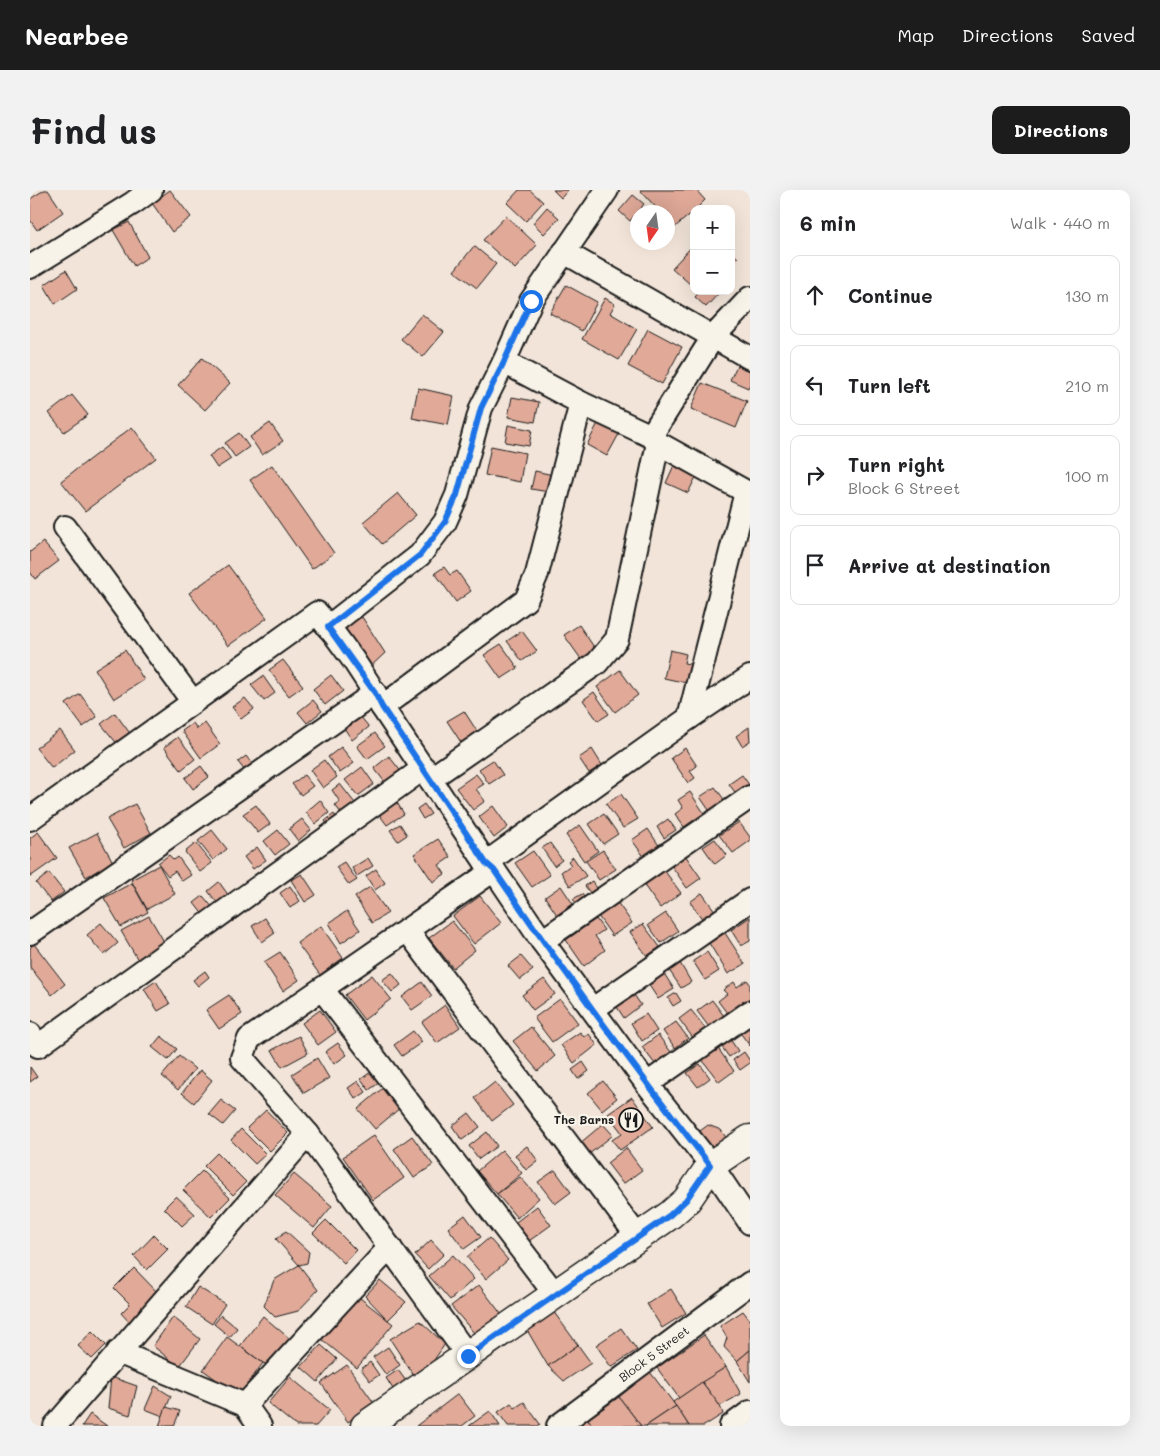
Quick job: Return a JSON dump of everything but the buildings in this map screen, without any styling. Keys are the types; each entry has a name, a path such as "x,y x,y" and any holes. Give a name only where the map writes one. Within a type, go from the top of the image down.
{"street":[{"path":"30,267 151,190"},
{"path":"328,627 420,555 445,522 457,495 481,408 531,301 607,190"},
{"path":"564,252 750,358"},
{"path":"30,1034 38,1046 427,774 597,663 617,639 655,440 713,337 750,298"},
{"path":"504,362 581,404 655,440 748,493 689,718"},
{"path":"30,933 526,600 536,574 581,404"},
{"path":"65,527 193,702"},
{"path":"30,819 317,613 542,941 647,1084 710,1165 750,1223"},
{"path":"468,1356 308,1134 242,1058 248,1039 406,930 689,718 750,677"},
{"path":"542,941 750,797"},
{"path":"593,1009 750,900"},
{"path":"406,930 638,1237"},
{"path":"322,989 555,1294"},
{"path":"647,1084 750,1012"},
{"path":"55,1426 308,1134"},
{"path":"365,1426 670,1215 686,1200 710,1165 750,1139"},
{"path":"245,1405 390,1247"},
{"name":"Block 5 Street","path":"558,1426 750,1283"},
{"path":"118,1352 245,1405 260,1426"},
{"path":"731,1426 750,1412"}],"place":[{"name":"The Barns","path":"631,1120"}],"route":[{"path":"468,1356 670,1215 700,1183 710,1165 647,1084 542,941 494,870 486,863 382,707 375,693 328,627 420,555 445,522 457,495 481,408 531,301"}]}
